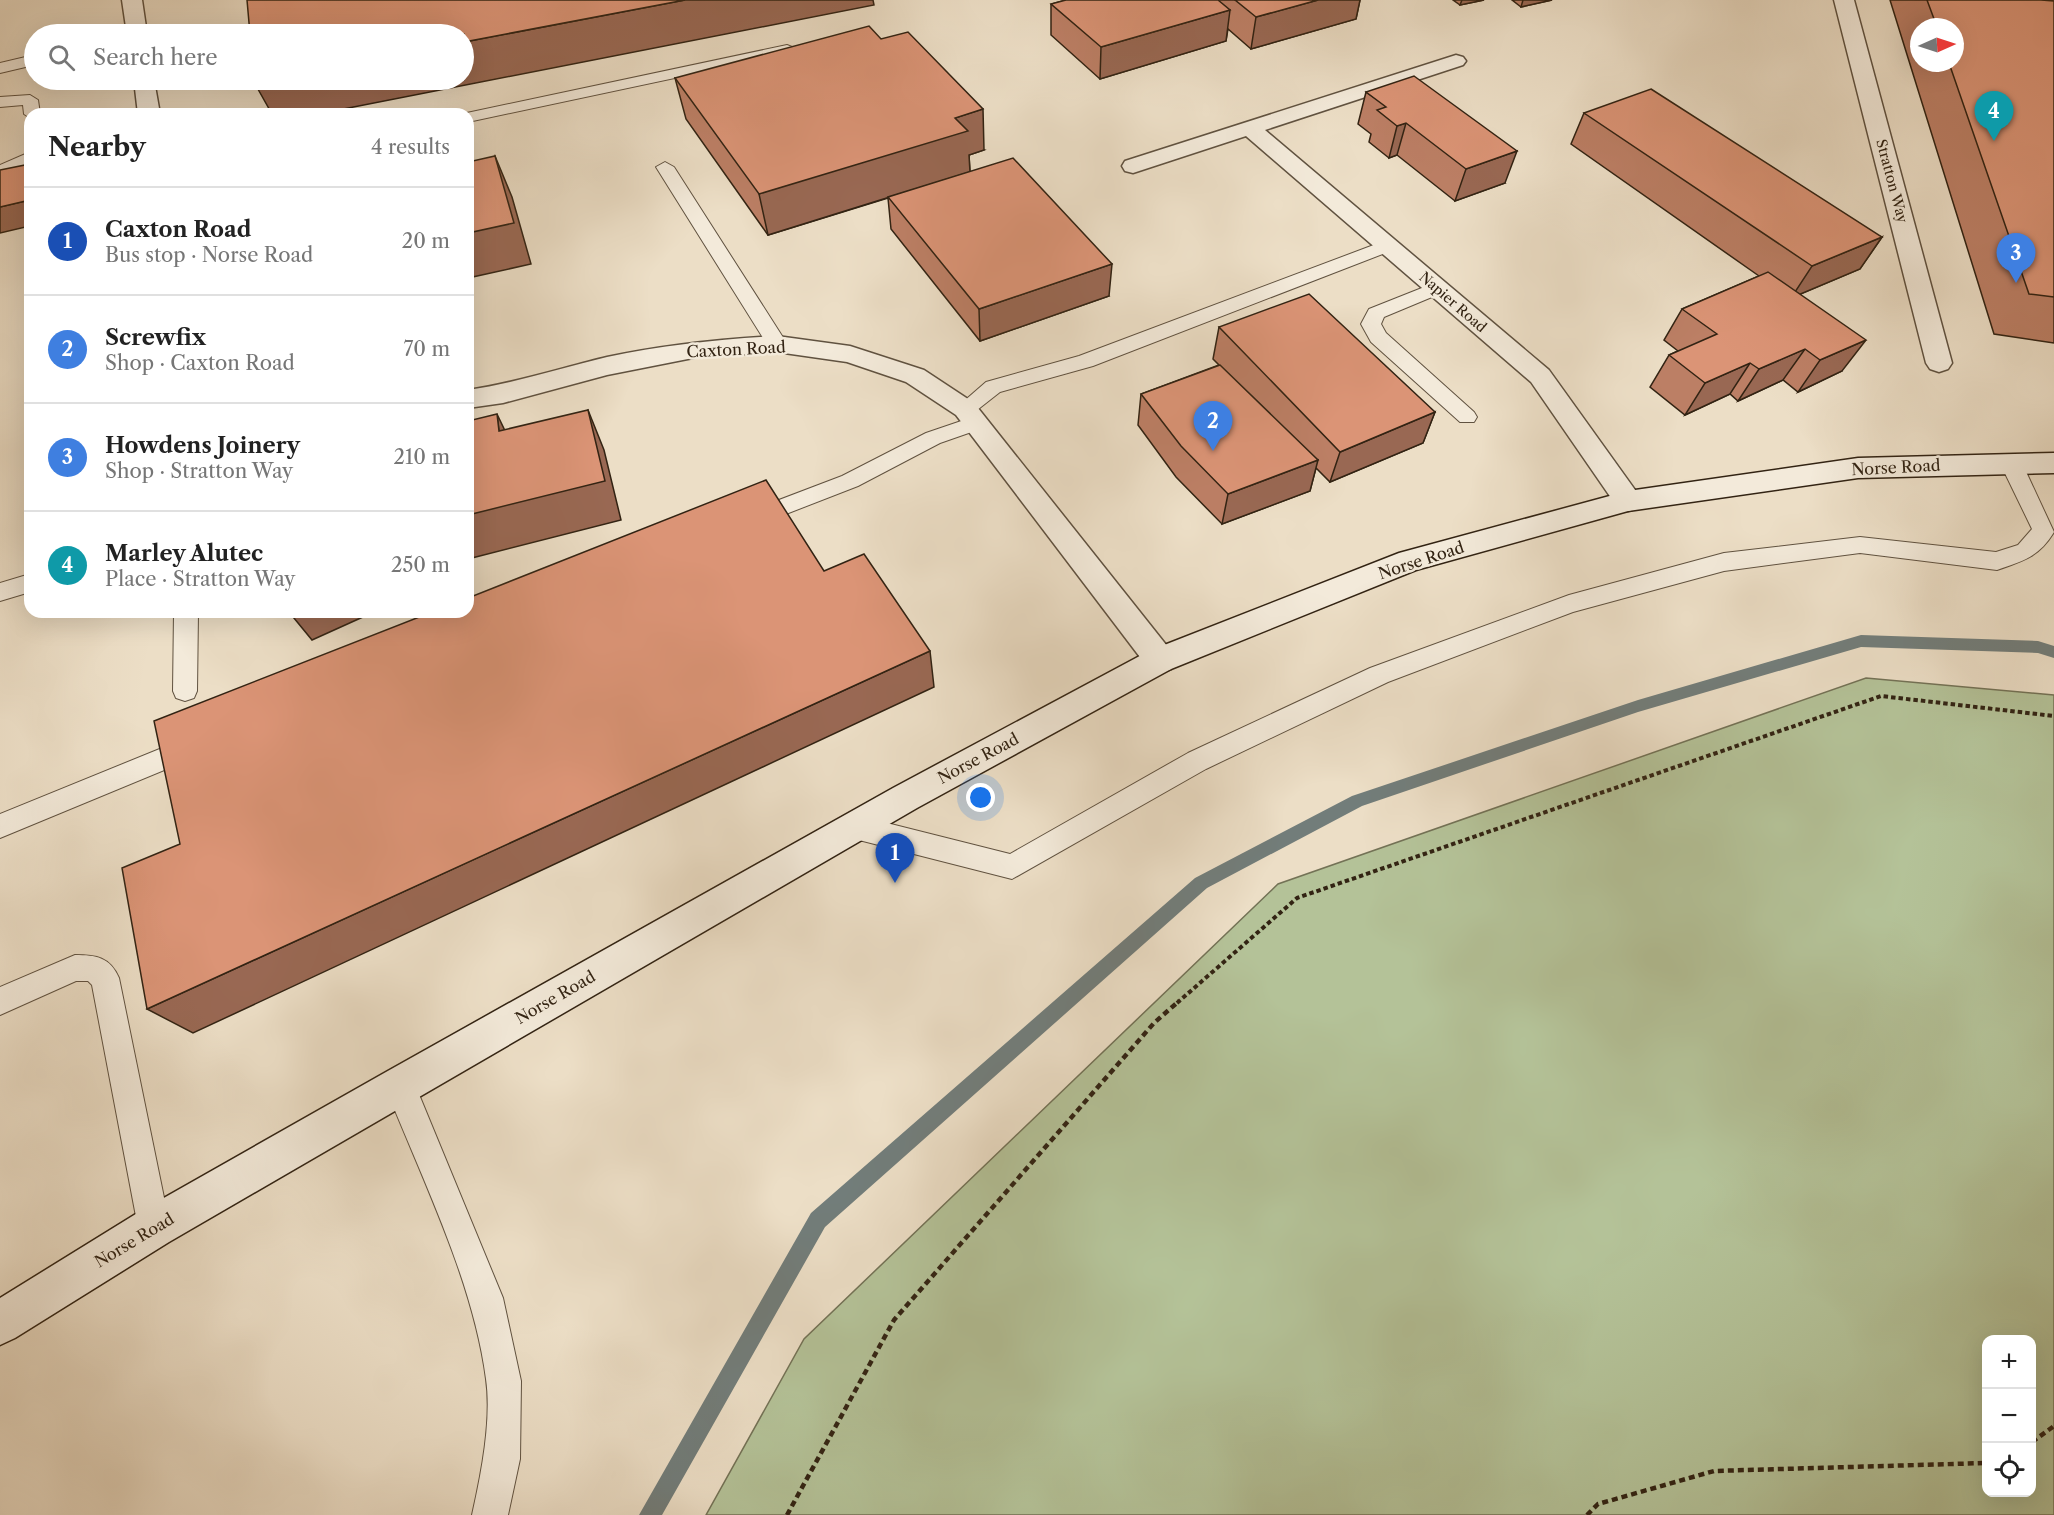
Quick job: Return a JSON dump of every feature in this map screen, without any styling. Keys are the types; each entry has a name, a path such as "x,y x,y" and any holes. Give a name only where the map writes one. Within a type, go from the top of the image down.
{"street":[{"path":"132,0 136,24"},
{"name":"Stratton Way","path":"1844,0 1939,363"},
{"path":"1133,166 1456,62"},
{"path":"145,90 148,108"},
{"name":"Napier Road","path":"1251,129 1540,376 1628,501"},
{"name":"Caxton Road","path":"474,398 503,394 606,366 698,349 777,344 850,354 915,376 970,416 1160,660"},
{"name":"Norse Road","path":"0,1323 154,1227 400,1086 855,827 1160,660 1409,561 1628,501 1858,468 2012,463 2054,464"}],"lane":[{"path":"474,116 796,48"},
{"path":"0,68 24,62"},
{"path":"0,102 30,100 31,108"},
{"path":"0,171 24,160"},
{"path":"665,168 777,344"},
{"path":"729,529 850,481 933,438 970,416 993,387 1086,361 1388,246"},
{"path":"1437,288 1376,313 1371,324 1378,337 1467,417"},
{"path":"855,827 1012,867 1197,761 1379,675 1569,604 1724,562 1860,545 1997,561 2026,551 2044,530 2012,463"},
{"path":"0,592 24,585"},
{"path":"185,691 186,618"},
{"path":"0,826 211,739"},
{"path":"0,1001 75,968 94,968 105,978 154,1227"},
{"path":"400,1086 486,1298 504,1381 502,1458 490,1515"}],"path":[{"path":"787,1515 894,1320 1154,1023 1297,897 1881,696 2054,716"},
{"path":"2036,1439 2054,1426"},
{"path":"1587,1515 1598,1504 1714,1471 1982,1463"}],"green space":[{"path":"1866,678 2054,695 2054,1515 706,1515 804,1339 1278,884"}],"building":[{"path":"247,0 685,0 474,40 474,24 249,24"},
{"path":"1066,0 1218,0 1230,10 1101,47 1051,4"},
{"path":"1235,0 1318,0 1256,17"},
{"path":"1927,0 2054,1 2054,297 2029,294 1952,72 1964,72 1964,18 1934,18"},
{"path":"869,26 881,39 908,32 983,109 955,118 968,131 759,194 675,78"},
{"path":"1414,76 1517,151 1466,169 1406,123 1397,126 1377,110 1386,107 1366,92"},
{"path":"1651,89 1882,237 1812,266 1584,113"},
{"path":"495,156 514,223 474,232 474,161"},
{"path":"1013,158 1112,264 979,309 888,197"},
{"path":"24,165 24,201 0,207 0,170"},
{"path":"1768,272 1866,340 1820,360 1805,349 1759,369 1750,363 1705,383 1669,355 1717,334 1682,309"},
{"path":"1309,294 1435,412 1340,452 1219,327"},
{"path":"1220,365 1318,460 1228,494 1181,446 1141,394"},
{"path":"588,410 605,481 474,514 474,420 497,414 499,431"},
{"path":"766,480 824,571 864,554 930,651 147,1009 122,868 180,844 154,721 417,618 474,618 474,596"}],"waterway":[{"path":"650,1515 818,1220 1201,883 1357,801 1638,706 1861,641 2038,647 2054,652"}],"place":[{"name":"Marley Alutec","path":"1994,141"},
{"name":"Howdens Joinery","path":"2016,283"},
{"name":"Screwfix","path":"1213,451"},
{"name":"Caxton Road","path":"895,883"}]}
